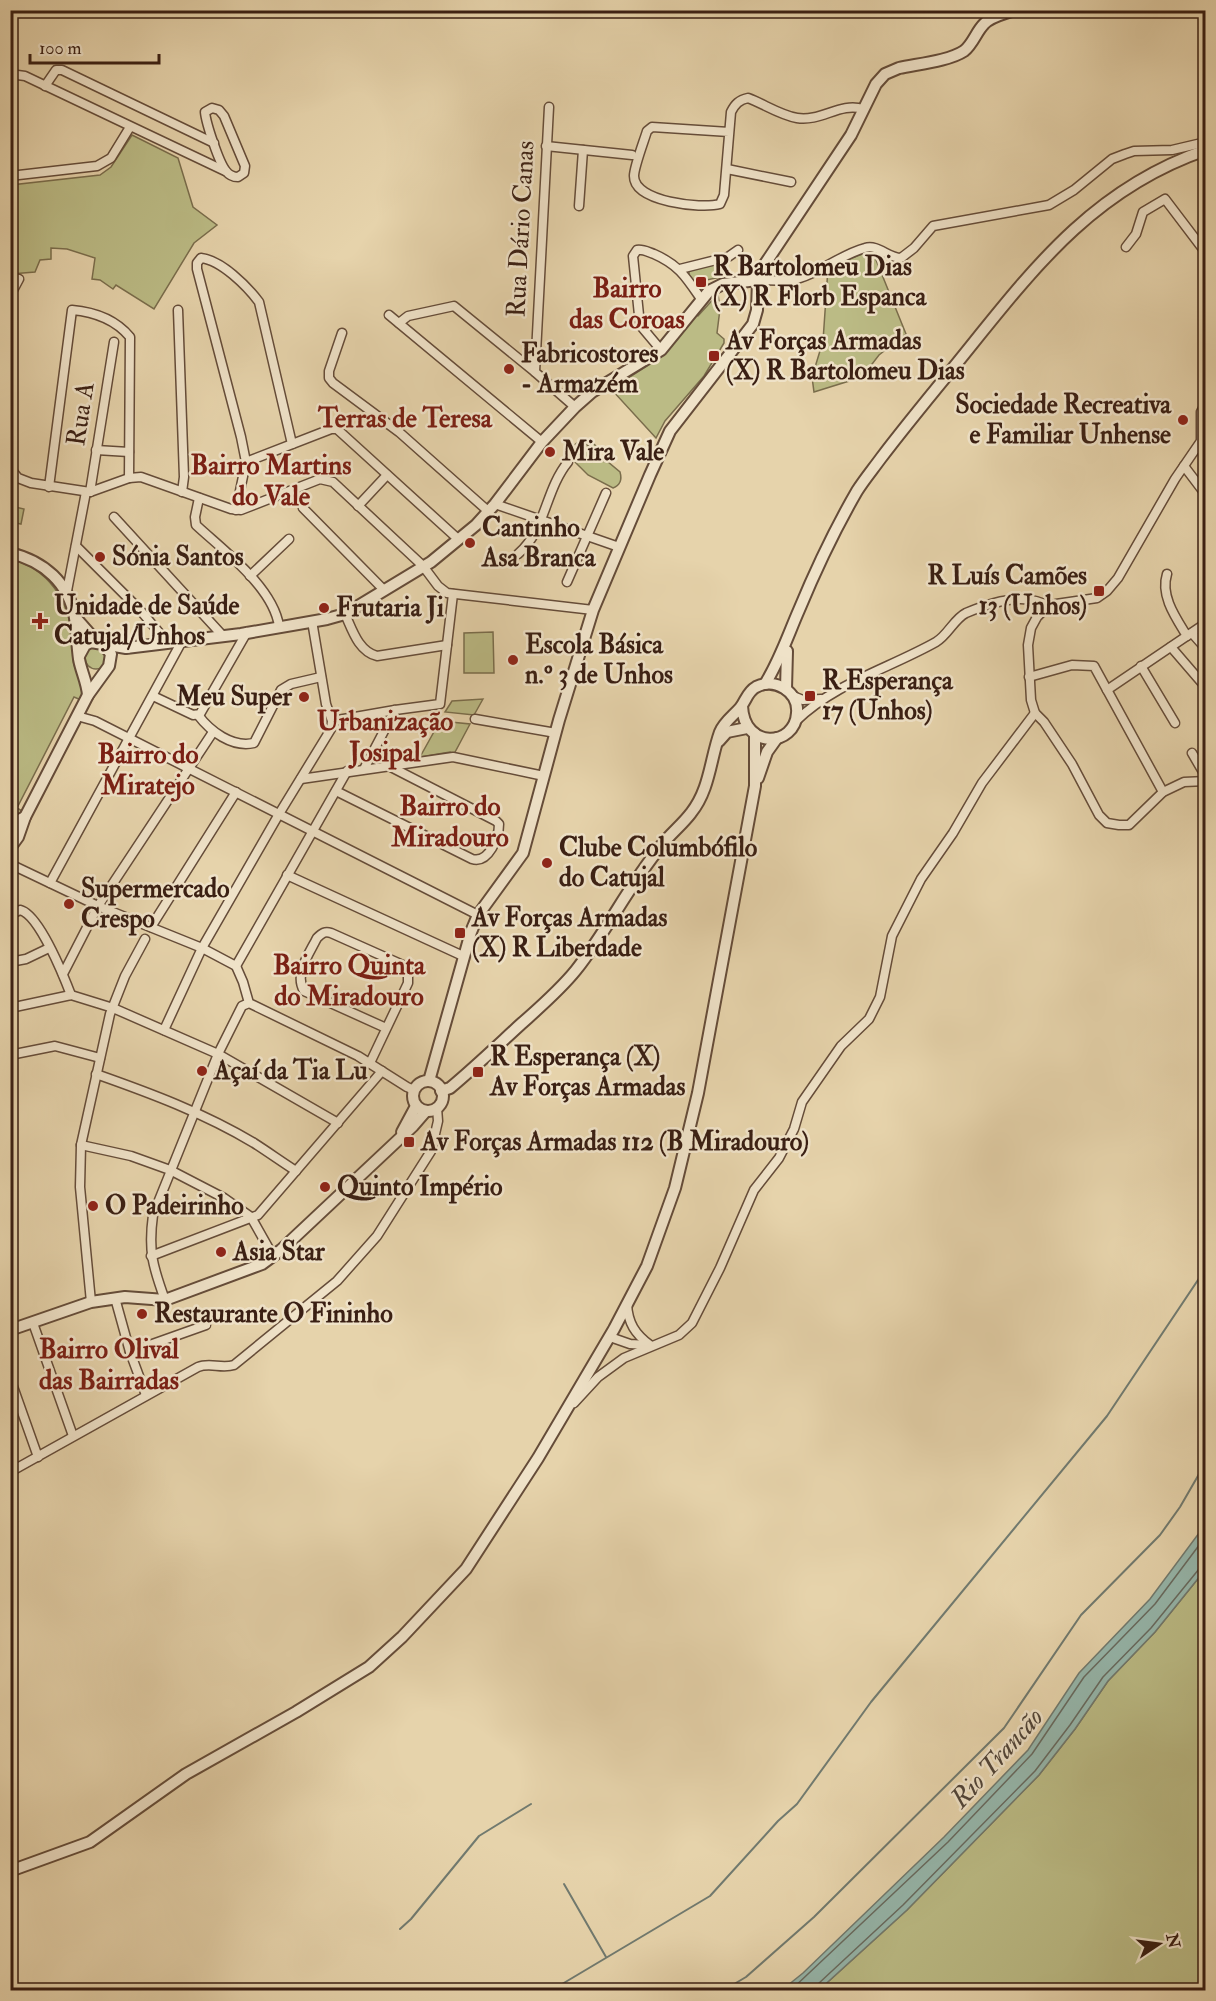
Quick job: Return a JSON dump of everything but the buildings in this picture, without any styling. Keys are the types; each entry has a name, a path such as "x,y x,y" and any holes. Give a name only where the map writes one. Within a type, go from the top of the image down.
{"street":[{"path":"429,1081 463,956 478,915 523,853 593,610 670,432 753,324 757,310 758,280 763,266 851,135 876,84 885,74 899,68 962,52 970,45 984,23 1014,10"},
{"path":"45,86 56,70 62,70 214,143"},
{"path":"11,73 25,76 232,176 238,177 244,173 245,166 224,116 219,110 212,108 205,112 206,121 225,171"},
{"path":"729,132 652,127 647,131 634,176 637,186 643,192 683,205 715,206 722,201 727,169 731,112 741,99 748,98 798,118 818,117 845,107 854,106 863,110"},
{"name":"Rua Dário Canas","path":"535,372 549,107"},
{"path":"10,176 97,166 111,158 130,127"},
{"path":"79,656 85,645 100,643 126,648 168,643 248,632 345,614 423,566 476,525 492,508 542,442 575,407 591,392 661,350 701,299 716,287 758,280 801,278 833,261 866,248 873,247 897,258 904,256 933,226 1049,205 1074,190 1112,159 1134,151 1172,150 1206,142"},
{"path":"546,146 632,155"},
{"path":"579,206 583,150"},
{"path":"765,684 788,642 818,566 858,490 898,435 1027,277 1073,228 1112,198 1157,171 1206,150"},
{"path":"727,169 790,182"},
{"path":"1126,247 1136,234 1143,212 1165,199 1206,253"},
{"path":"661,350 640,325 633,256 637,250 642,249 669,260 680,269 701,299"},
{"path":"680,269 728,257 738,250"},
{"path":"236,510 246,462 196,269 201,258 216,262 249,288 260,302 292,444"},
{"path":"10,302 19,279"},
{"path":"399,323 408,316 454,306 575,407"},
{"path":"49,486 72,310 100,315 124,329 130,337 129,478"},
{"path":"178,310 184,477 182,492"},
{"path":"389,315 542,442"},
{"path":"342,333 329,371 329,378 333,383 399,432 492,508 541,520 619,547"},
{"name":"Rua A","path":"67,591 96,450 114,342"},
{"path":"1192,753 1206,779 1184,782 1163,792 1129,825 1107,823 1099,815 1071,764 1044,722 1035,714 1031,700 1028,645 1031,628 1037,617 1050,607 1097,598 1120,580 1184,466 1202,441 1201,412 1206,404"},
{"path":"246,462 331,429 337,429 458,539"},
{"path":"96,450 129,452"},
{"path":"518,555 533,538 560,473 568,462"},
{"path":"1184,466 1206,495"},
{"path":"10,468 18,478 88,492 129,478 141,477 236,510 242,510 320,479 333,482 423,566 438,586 447,593 593,610"},
{"path":"358,506 387,475"},
{"path":"567,582 606,493"},
{"path":"199,498 195,517 196,525 250,576 270,602 277,615 279,626"},
{"path":"303,508 383,590"},
{"path":"114,517 223,636"},
{"path":"250,576 290,539"},
{"path":"76,546 140,610 168,643"},
{"path":"10,553 36,562 49,571 67,591 75,617 79,656 88,695"},
{"path":"1167,574 1166,587 1171,607 1189,634 1206,649"},
{"path":"332,721 440,704 453,594"},
{"path":"717,743 727,732 751,731 768,739 786,734 796,721 821,699 939,640 963,615 1010,599 1042,601 1050,607"},
{"path":"345,614 361,647 371,655 447,645"},
{"path":"75,617 100,643 108,648 111,660"},
{"path":"164,1030 202,948 331,729 332,721 328,714 312,621"},
{"path":"1107,690 1206,623"},
{"path":"153,696 193,715 203,712 248,632"},
{"path":"50,883 182,641"},
{"path":"788,642 789,692 798,711 796,721"},
{"path":"1171,646 1202,683"},
{"path":"10,848 18,837 25,817 88,695 111,660 126,648"},
{"path":"1029,677 1072,665 1094,666 1163,792"},
{"path":"1141,666 1175,723"},
{"path":"82,668 93,674 105,671"},
{"path":"198,715 213,732 247,744 254,742 281,690 291,684 321,677"},
{"path":"441,1091 450,1088 543,1005 575,970 661,846 692,812 704,791 720,730 742,706 748,694 755,687 775,684 803,700 821,699"},
{"path":"742,706 742,717 751,731 755,786"},
{"path":"364,769 395,710"},
{"path":"564,1414 598,1377 624,1358 679,1335 692,1323 720,1268 754,1190 779,1158 794,1129 802,1102 841,1046 869,1019 880,997 892,936 921,879 953,833 982,783 1035,714"},
{"path":"77,716 95,720 189,770 478,915"},
{"path":"475,719 556,733"},
{"path":"63,974 98,906 213,732"},
{"path":"10,1871 90,1842 186,1774 369,1668 402,1637 466,1569 610,1337 647,1266 675,1188 698,1092 755,786 767,752 777,738"},
{"path":"301,778 453,757 544,776"},
{"path":"336,791 477,861 489,853 498,833 499,824 488,816 388,766"},
{"path":"236,966 347,771"},
{"path":"151,927 236,792"},
{"path":"10,825 25,817"},
{"path":"10,864 98,906 202,948 236,966 249,1003 370,1063 414,1090"},
{"path":"287,875 463,956"},
{"path":"10,915 20,910 25,911 33,920 63,974 71,995"},
{"path":"370,1063 408,983 408,970 405,966 331,933 321,934 300,974 304,991 386,1028"},
{"path":"92,1302 80,1187 81,1145 99,1058 113,1008 125,976 145,939"},
{"path":"10,962 26,959 49,948"},
{"path":"10,1008 71,995 113,1008 218,1054 338,1123"},
{"path":"165,1300 151,1256 150,1235 153,1215 218,1054 242,1006 249,1003"},
{"path":"10,1055 55,1046 99,1058"},
{"path":"151,1256 264,1210 382,1071"},
{"path":"96,1074 194,1112 253,1143 296,1171"},
{"path":"10,1330 92,1302 116,1298 165,1300 262,1264 427,1108 442,1100 441,1091 436,1084 429,1081 420,1083 414,1090 413,1098 427,1108 438,1121 431,1152 377,1236 337,1281 234,1365 228,1367 206,1364 146,1395 10,1472"},
{"path":"81,1145 131,1156 170,1170 224,1198 251,1217 273,1256"},
{"path":"116,1298 130,1352 146,1395"},
{"path":"627,1304 630,1323 639,1337 650,1346"},
{"path":"33,1323 74,1436"},
{"path":"130,1352 206,1325"},
{"path":"610,1337 630,1344 650,1346"},
{"path":"10,1378 38,1456"}],"green space":[{"path":"132,135 178,158 193,207 217,225 194,243 154,309 116,285 113,289 100,280 92,279 95,258 67,249 51,248 51,259 40,260 35,272 11,274 11,185 100,175 111,167"},
{"path":"872,250 906,334 879,355 862,377 814,392 812,377 823,341 828,268"},
{"path":"717,263 721,277 694,282 689,276 689,271"},
{"path":"718,294 720,309 717,333 724,339 724,343 704,376 665,421 656,438 611,389 661,357 695,315 698,316"},
{"path":"581,439 588,446 592,442 600,450 595,456 601,461 608,462 620,472 621,479 618,485 613,488 588,475 566,453"},
{"path":"11,506 24,509 21,524 11,522"},
{"path":"17,561 41,574 51,583 65,606 72,632 73,663 83,688 81,700 74,697 17,808 22,811 11,822 10,584 14,583"},
{"path":"493,632 494,673 464,673 464,633"},
{"path":"96,647 104,650 107,658 104,666 96,669 88,666 85,658 88,650"},
{"path":"483,699 474,715 445,712 452,701"},
{"path":"440,721 470,724 454,754 450,752 420,757"},
{"path":"1205,1570 1205,1990 819,1990 907,1910 1039,1775 1075,1729 1108,1681 1155,1632"}],"water":[{"path":"1205,1525 1205,1570 1155,1632 1108,1681 1075,1729 1039,1775 907,1910 819,1990 782,1990 803,1973 944,1837 1028,1750 1079,1673 1150,1599"}],"waterway":[{"path":"552,1990 710,1896 778,1821 797,1804 871,1702 1107,1416 1206,1268"},
{"name":"Rio Trancão","path":"724,1990 746,1977 814,1917 1004,1728 1081,1615 1160,1535 1180,1507 1206,1462"},
{"path":"400,1929 411,1919 479,1836 531,1804"},
{"path":"564,1884 606,1957"}],"place":[{"name":"R Bartolomeu Dias (X) R Florb Espanca","path":"701,282"},
{"name":"Av Forças Armadas (X) R Bartolomeu Dias","path":"714,356"},
{"name":"Fabricostores - Armazém","path":"509,369"},
{"name":"Sociedade Recreativa e Familiar Unhense","path":"1183,420"},
{"name":"Mira Vale","path":"550,452"},
{"name":"Cantinho Asa Branca","path":"470,543"},
{"name":"Sónia Santos","path":"100,557"},
{"name":"R Luís Camões 13 (Unhos)","path":"1099,591"},
{"name":"Frutaria Ji","path":"324,608"},
{"name":"Unidade de Saúde Catujal/Unhos","path":"40,621"},
{"name":"Escola Básica n.º 3 de Unhos","path":"513,660"},
{"name":"R Esperança 17 (Unhos)","path":"810,696"},
{"name":"Meu Super","path":"304,697"},
{"name":"Clube Columbófilo do Catujal","path":"547,863"},
{"name":"Supermercado Crespo","path":"69,904"},
{"name":"Av Forças Armadas (X) R Liberdade","path":"460,933"},
{"name":"Açaí da Tia Lu","path":"202,1071"},
{"name":"R Esperança (X) Av Forças Armadas","path":"478,1072"},
{"name":"Av Forças Armadas 112 (B Miradouro)","path":"409,1142"},
{"name":"Quinto Império","path":"325,1187"},
{"name":"O Padeirinho","path":"93,1206"},
{"name":"Asia Star","path":"221,1252"},
{"name":"Restaurante O Fininho","path":"142,1314"}],"district":[{"name":"Bairro das Coroas","path":"627,304"},
{"name":"Terras de Teresa","path":"405,418"},
{"name":"Bairro Martins do Vale","path":"271,480"},
{"name":"Urbanização Josipal","path":"385,736"},
{"name":"Bairro do Miratejo","path":"148,770"},
{"name":"Bairro do Miradouro","path":"450,822"},
{"name":"Bairro Quinta do Miradouro","path":"349,980"},
{"name":"Bairro Olival das Bairradas","path":"109,1364"}]}
